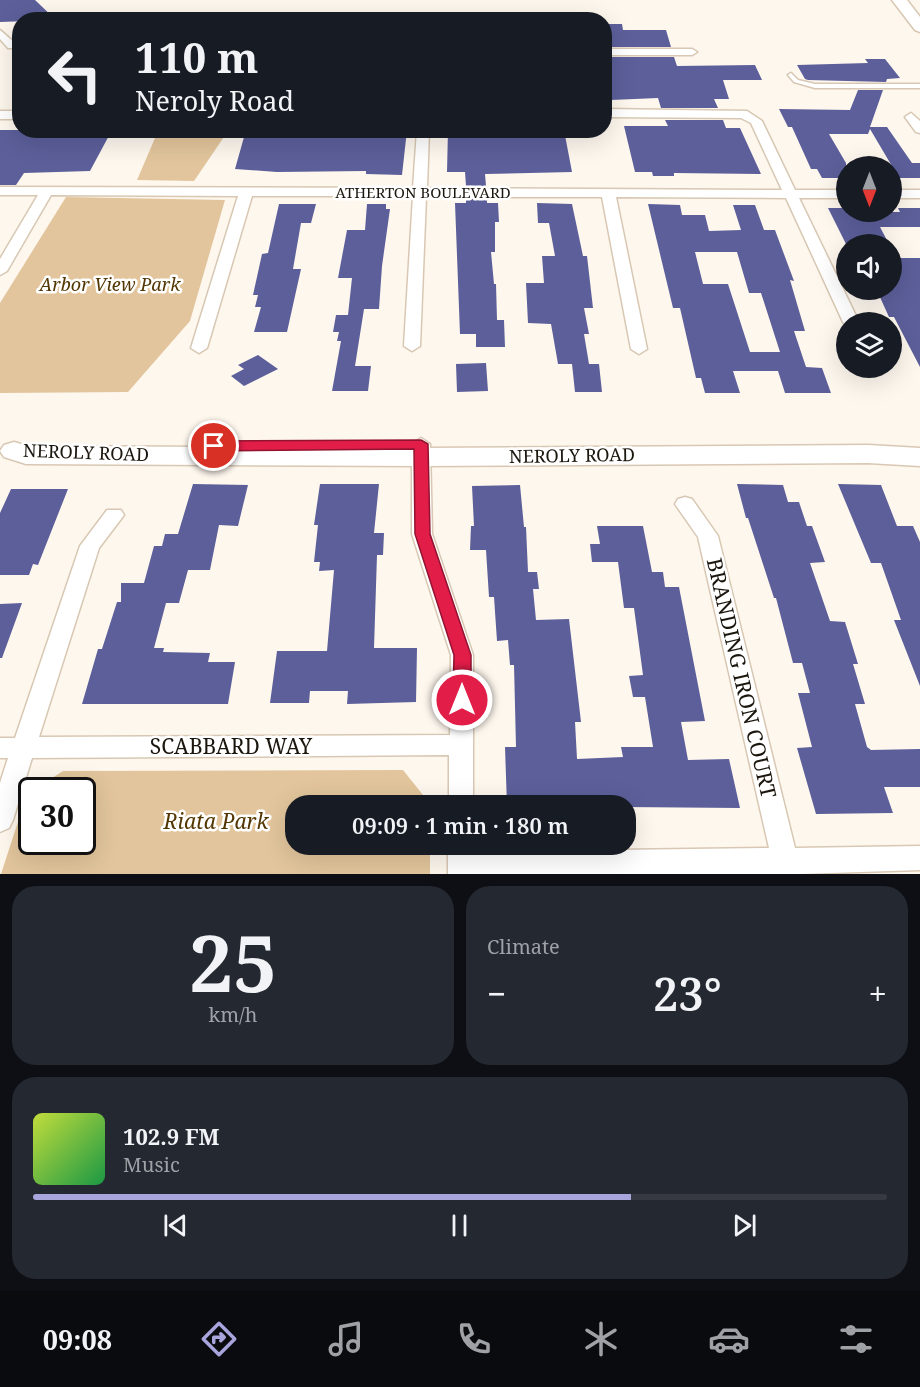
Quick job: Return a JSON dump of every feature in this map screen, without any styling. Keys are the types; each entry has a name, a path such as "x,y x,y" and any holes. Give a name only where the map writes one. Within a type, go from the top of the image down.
{"street":[{"path":"899,0 920,27"},
{"path":"913,0 920,9"},
{"path":"0,33 12,46"},
{"path":"612,51 692,52"},
{"path":"612,112 743,114 756,121 846,312"},
{"path":"911,117 920,129"},
{"path":"412,346 422,138"},
{"name":"ATHERTON BOULEVARD","path":"0,191 836,194"},
{"path":"0,271 47,191"},
{"path":"199,348 246,192"},
{"path":"608,193 639,349"},
{"path":"902,194 920,194"},
{"name":"NEROLY ROAD","path":"920,444 421,451 26,455 14,451 30,447 421,451 642,456 649,453 868,454 920,457"},
{"path":"421,451 422,534 462,655 461,795"},
{"name":"BRANDING IRON COURT","path":"685,504 708,536 786,866"},
{"path":"0,820 12,748 90,546 114,515"},
{"name":"SCABBARD WAY","path":"12,748 462,745"},
{"path":"461,861 786,866 920,858"}],"lane":[{"path":"791,75 796,81 815,86 920,86"}],"green space":[{"path":"155,138 223,138 194,181 137,180"},
{"name":"Arbor View Park","path":"66,197 225,200 190,321 128,392 0,393 0,303"},
{"name":"Riata Park","path":"403,770 423,795 285,795 285,855 430,855 430,874 1,874 18,822 18,855 96,855 96,777 54,777 63,771"}],"building":[{"path":"0,0 35,0 48,12 12,12 12,22 0,22"},
{"path":"612,24 622,24 623,30 666,30 671,47 612,47"},
{"path":"612,57 674,57 677,66 755,65 762,80 723,80 729,99 714,99 718,108 661,108 658,98 612,100"},
{"path":"865,59 885,59 900,78 887,79 886,82 808,80 805,79 797,65 868,63"},
{"path":"858,90 883,90 870,127 887,127 912,163 920,163 920,178 902,178 902,156 886,156 870,129 868,134 829,134 842,156 836,156 836,178 822,178 817,169 811,169 792,127 788,127 779,109 850,110"},
{"path":"665,120 723,120 726,128 740,128 761,174 674,173 674,176 653,176 652,172 635,172 624,126 668,126"},
{"path":"0,130 12,130 12,138 108,138 90,171 24,173 16,185 0,185"},
{"path":"244,138 406,138 402,175 366,174 366,171 277,172 235,169"},
{"path":"448,138 566,138 572,172 485,174 486,186 466,186 465,172 447,172"},
{"path":"466,199 487,199 487,203 498,203 499,222 495,222 495,252 491,252 494,284 496,284 497,320 504,320 505,347 476,347 476,334 460,334 455,203 466,203"},
{"path":"537,203 572,204 583,256 587,256 593,308 584,308 589,334 584,334 589,364 599,364 602,392 575,392 572,364 558,364 551,324 528,323 526,283 544,283 542,256 555,256 549,223 538,223"},
{"path":"279,204 316,204 311,223 301,223 293,269 301,269 287,332 254,332 261,307 255,307 258,295 253,295 262,254 268,253"},
{"path":"367,204 386,204 386,209 390,209 379,309 364,309 355,366 371,366 368,391 332,391 341,341 337,341 339,332 333,332 336,315 348,315 352,278 338,278 347,230 365,230"},
{"path":"648,204 680,205 682,215 705,215 709,231 741,230 733,205 755,205 764,230 775,230 794,281 790,280 805,331 794,331 806,367 822,368 831,393 785,393 778,371 733,371 740,393 705,393 701,378 696,378 680,308 673,308","holes":["695,252 737,252 749,293 761,293 780,352 750,352 728,284 703,284"]},
{"path":"828,208 836,208 836,222 902,222 902,208 920,208 920,227 880,227 884,234 841,234"},
{"path":"902,258 920,258 920,367 902,332 902,312 887,312 881,300 902,300"},
{"path":"258,355 278,369 244,386 231,376 244,369 238,365"},
{"path":"486,363 488,391 457,392 456,364"},
{"path":"193,484 248,485 238,526 219,525 210,570 188,570 179,603 166,603 154,648 164,648 163,652 210,653 208,662 235,662 228,704 82,704 98,649 102,649 117,602 121,602 121,583 144,583 154,546 162,546 165,534 178,534"},
{"path":"320,484 379,484 374,533 384,533 383,555 377,555 374,648 417,648 416,702 347,704 348,691 310,691 309,703 270,703 277,651 327,651 334,570 319,571 320,562 314,562 318,525 314,525"},
{"path":"737,484 783,485 788,502 799,502 807,526 812,526 825,562 810,563 830,621 845,622 858,664 853,664 865,704 855,704 867,747 871,750 920,749 920,787 884,787 893,813 816,814 797,748 812,747 798,693 810,693 802,663 793,663 776,598 774,598 748,518 746,518"},
{"path":"838,484 881,485 897,526 913,526 920,542 920,686 894,620 901,620 881,563 871,563"},
{"path":"520,485 524,527 526,527 528,572 537,572 539,589 533,589 536,620 569,619 581,722 575,722 577,759 623,757 621,747 653,747 645,697 633,697 629,676 643,675 634,608 624,608 618,562 592,562 590,544 600,544 597,526 643,526 652,572 663,572 665,587 679,587 705,721 681,722 688,760 729,759 740,808 636,807 636,795 507,795 505,747 516,747 514,665 510,665 508,640 497,641 494,597 489,597 486,550 470,550 471,526 474,526 472,486"},
{"path":"11,489 68,489 38,565 33,564 29,575 0,575 0,513"},
{"path":"22,603 2,658 0,658 0,604"}],"route":[{"path":"214,446 421,444 422,534 462,655 462,700"}]}
